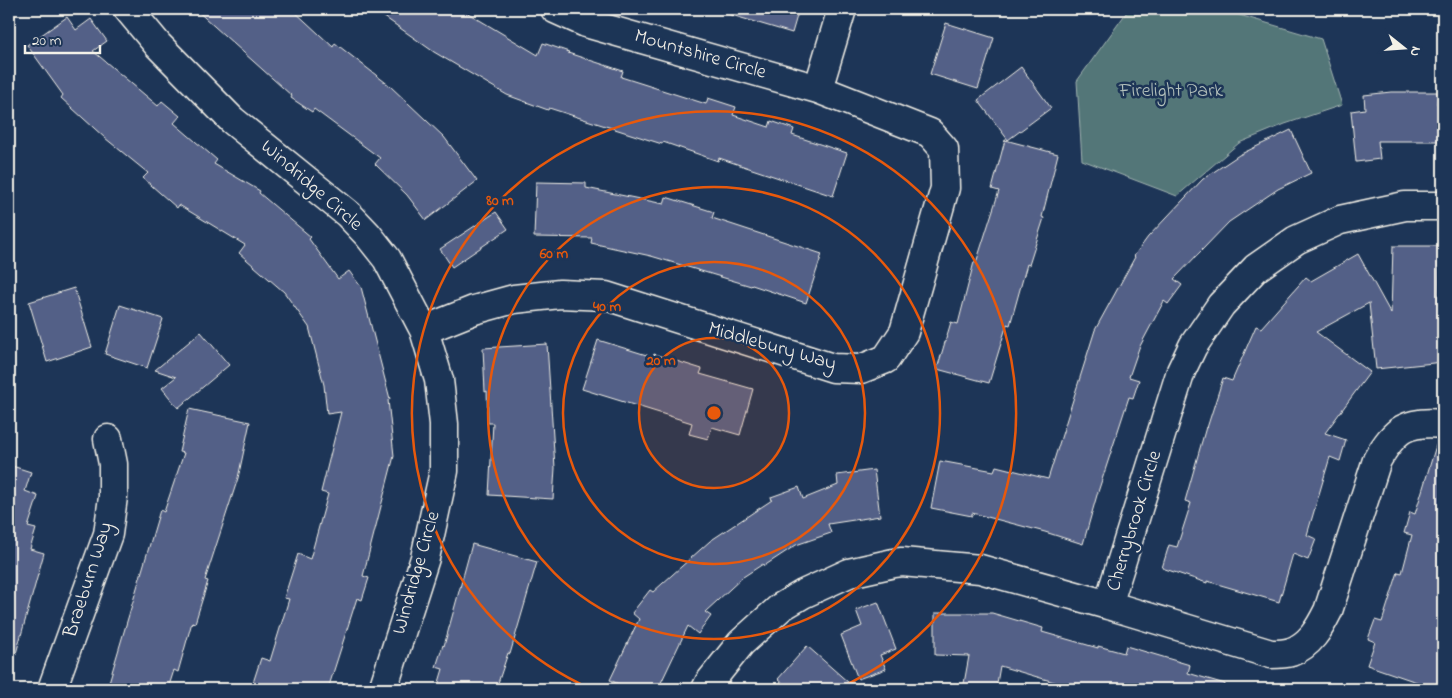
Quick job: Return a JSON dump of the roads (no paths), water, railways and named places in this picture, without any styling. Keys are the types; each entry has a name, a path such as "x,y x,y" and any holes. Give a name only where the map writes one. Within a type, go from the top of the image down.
{"street":[{"name":"Windridge Circle","path":"128,9 158,45 232,120 348,214 368,235 387,259 424,330 439,380 444,424 444,471 425,558 383,689"},
{"name":"Mountshire Circle","path":"554,9 586,23 818,89"},
{"path":"818,89 842,9"},
{"name":"Middlebury Way","path":"424,330 474,310 514,299 560,294 606,296 834,368 862,369 886,359 904,332 945,188 944,149 930,133 818,89"},
{"name":"Cherrybrook Circle","path":"1443,206 1405,206 1340,220 1296,240 1264,262 1221,305 1192,346 1181,371 1108,606 1271,654 1290,653 1307,644 1319,629 1328,612 1378,460 1386,445 1397,433 1410,425 1427,422 1443,424"},
{"name":"Braeburn Way","path":"52,689 108,534 114,497 113,464 108,439"},
{"path":"706,689 741,643 781,607 802,594 849,573 894,563 902,562 980,569 1108,606"}],"park label":[{"name":"Firelight Park","path":"1171,91"}]}
